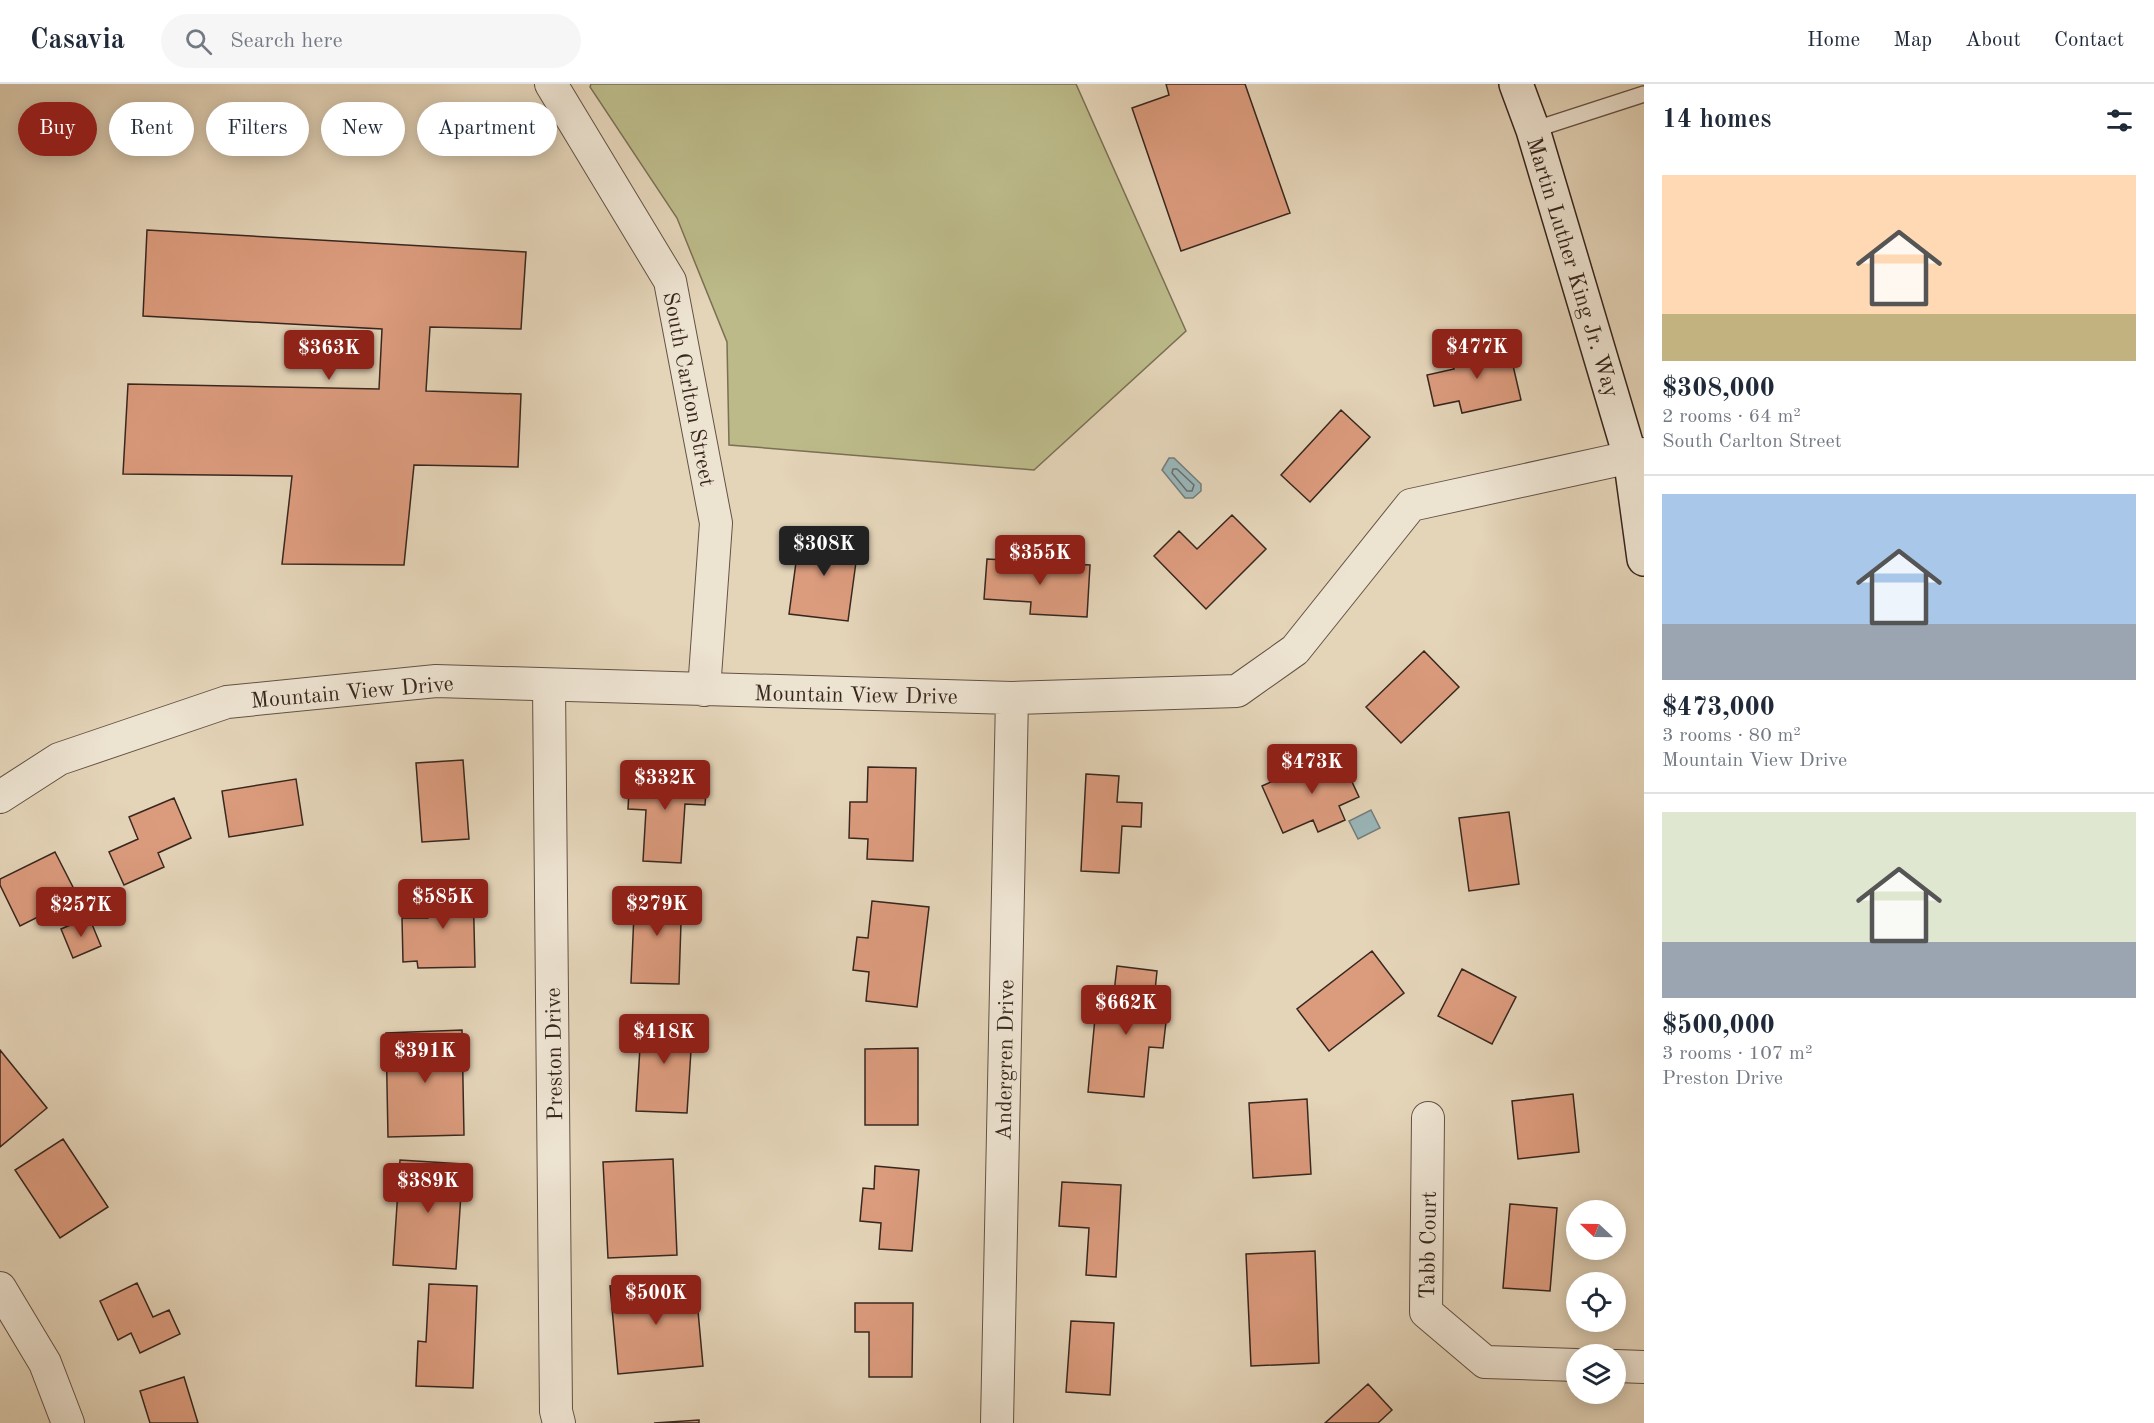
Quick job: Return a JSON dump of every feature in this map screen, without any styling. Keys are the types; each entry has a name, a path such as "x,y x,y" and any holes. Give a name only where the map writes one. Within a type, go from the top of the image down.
{"main road":[{"name":"Martin Luther King Jr. Way","path":"1516,84 1533,129 1637,455 1644,559"}],"street":[{"name":"South Carlton Street","path":"551,84 670,281 716,524 704,690"},
{"name":"Mountain View Drive","path":"0,797 59,759 227,702 436,681 1012,698 1237,691 1295,650 1411,505 1637,455"},
{"name":"Preston Drive","path":"549,686 556,1399 559,1423"},
{"name":"Andergren Drive","path":"997,1423 1012,698"},
{"name":"Tabb Court","path":"1428,1118 1426,1312 1485,1362 1566,1365"},
{"path":"0,1288 45,1363 68,1423"},
{"path":"1626,1366 1644,1367"}],"lane":[{"path":"1533,129 1644,94"}],"shaded area":[{"path":"591,84 1076,84 1186,331 1034,470 729,445 727,342 677,218 590,87"}],"water":[{"path":"1169,458 1174,458 1201,484 1201,491 1193,498 1185,498 1162,470"},
{"path":"1371,810 1380,828 1358,839 1349,821"}],"building":[{"path":"1166,84 1245,84 1290,213 1181,251 1132,108 1169,95"},
{"path":"147,230 526,252 521,329 430,327 426,391 521,394 518,467 414,465 404,565 282,564 292,476 123,474 128,384 379,389 382,329 143,316"},
{"path":"1508,344 1521,400 1462,413 1459,401 1434,406 1427,375 1454,369 1451,357"},
{"path":"1341,410 1370,437 1310,502 1281,475"},
{"path":"1232,515 1266,549 1206,609 1154,556 1179,531 1197,549"},
{"path":"800,533 859,540 848,621 789,614"},
{"path":"987,559 1090,565 1087,617 1030,614 1031,602 984,599"},
{"path":"1424,651 1459,687 1401,743 1366,707"},
{"path":"1338,752 1359,797 1339,806 1345,820 1318,832 1313,820 1283,833 1262,786"},
{"path":"463,760 469,839 422,842 416,763"},
{"path":"868,767 916,768 913,861 867,859 868,839 849,838 850,802 867,802"},
{"path":"630,772 707,777 705,805 685,804 681,863 643,861 646,810 628,809"},
{"path":"1086,774 1119,776 1117,802 1142,803 1141,827 1122,826 1119,873 1081,871"},
{"path":"296,779 303,825 229,837 222,791"},
{"path":"174,798 191,838 158,853 164,867 124,885 109,852 138,839 129,817"},
{"path":"1509,812 1519,884 1469,891 1459,818"},
{"path":"55,852 78,897 20,926 0,885 0,879"},
{"path":"473,884 475,967 418,968 417,961 403,962 402,918 428,918 427,886"},
{"path":"635,890 682,892 679,984 631,983"},
{"path":"872,901 929,907 917,1007 866,1001 869,972 853,970 857,937 868,938"},
{"path":"89,917 101,946 73,958 61,929"},
{"path":"1372,951 1404,993 1329,1051 1297,1009"},
{"path":"1117,966 1157,971 1152,1020 1166,1022 1163,1048 1149,1047 1144,1097 1088,1092 1095,1018 1111,1019"},
{"path":"1462,969 1516,997 1492,1044 1438,1016"},
{"path":"642,1016 693,1019 687,1113 636,1111"},
{"path":"462,1030 464,1135 388,1137 386,1033"},
{"path":"918,1048 918,1125 865,1125 865,1049"},
{"path":"0,1050 47,1108 0,1147"},
{"path":"1573,1094 1579,1152 1518,1159 1512,1101"},
{"path":"1307,1099 1311,1174 1253,1178 1249,1103"},
{"path":"63,1139 108,1207 60,1238 15,1170"},
{"path":"673,1159 677,1255 608,1258 603,1162"},
{"path":"400,1160 463,1164 456,1269 393,1265"},
{"path":"875,1166 919,1170 912,1251 879,1249 881,1223 860,1221 863,1188 874,1189"},
{"path":"1062,1182 1121,1185 1116,1277 1086,1275 1089,1228 1059,1226"},
{"path":"1510,1204 1557,1208 1550,1291 1503,1288"},
{"path":"1315,1251 1319,1363 1251,1366 1246,1254"},
{"path":"695,1278 703,1366 618,1374 610,1286"},
{"path":"137,1283 153,1317 169,1310 180,1334 140,1353 131,1333 118,1340 100,1301"},
{"path":"429,1284 477,1286 473,1388 416,1386 418,1341 426,1342"},
{"path":"855,1303 913,1303 912,1377 869,1377 869,1332 855,1332"},
{"path":"1071,1321 1114,1323 1110,1395 1066,1392"},
{"path":"184,1377 198,1423 150,1423 140,1391"},
{"path":"1368,1384 1392,1410 1378,1423 1325,1423"},
{"path":"699,1420 699,1423 654,1423"}]}
